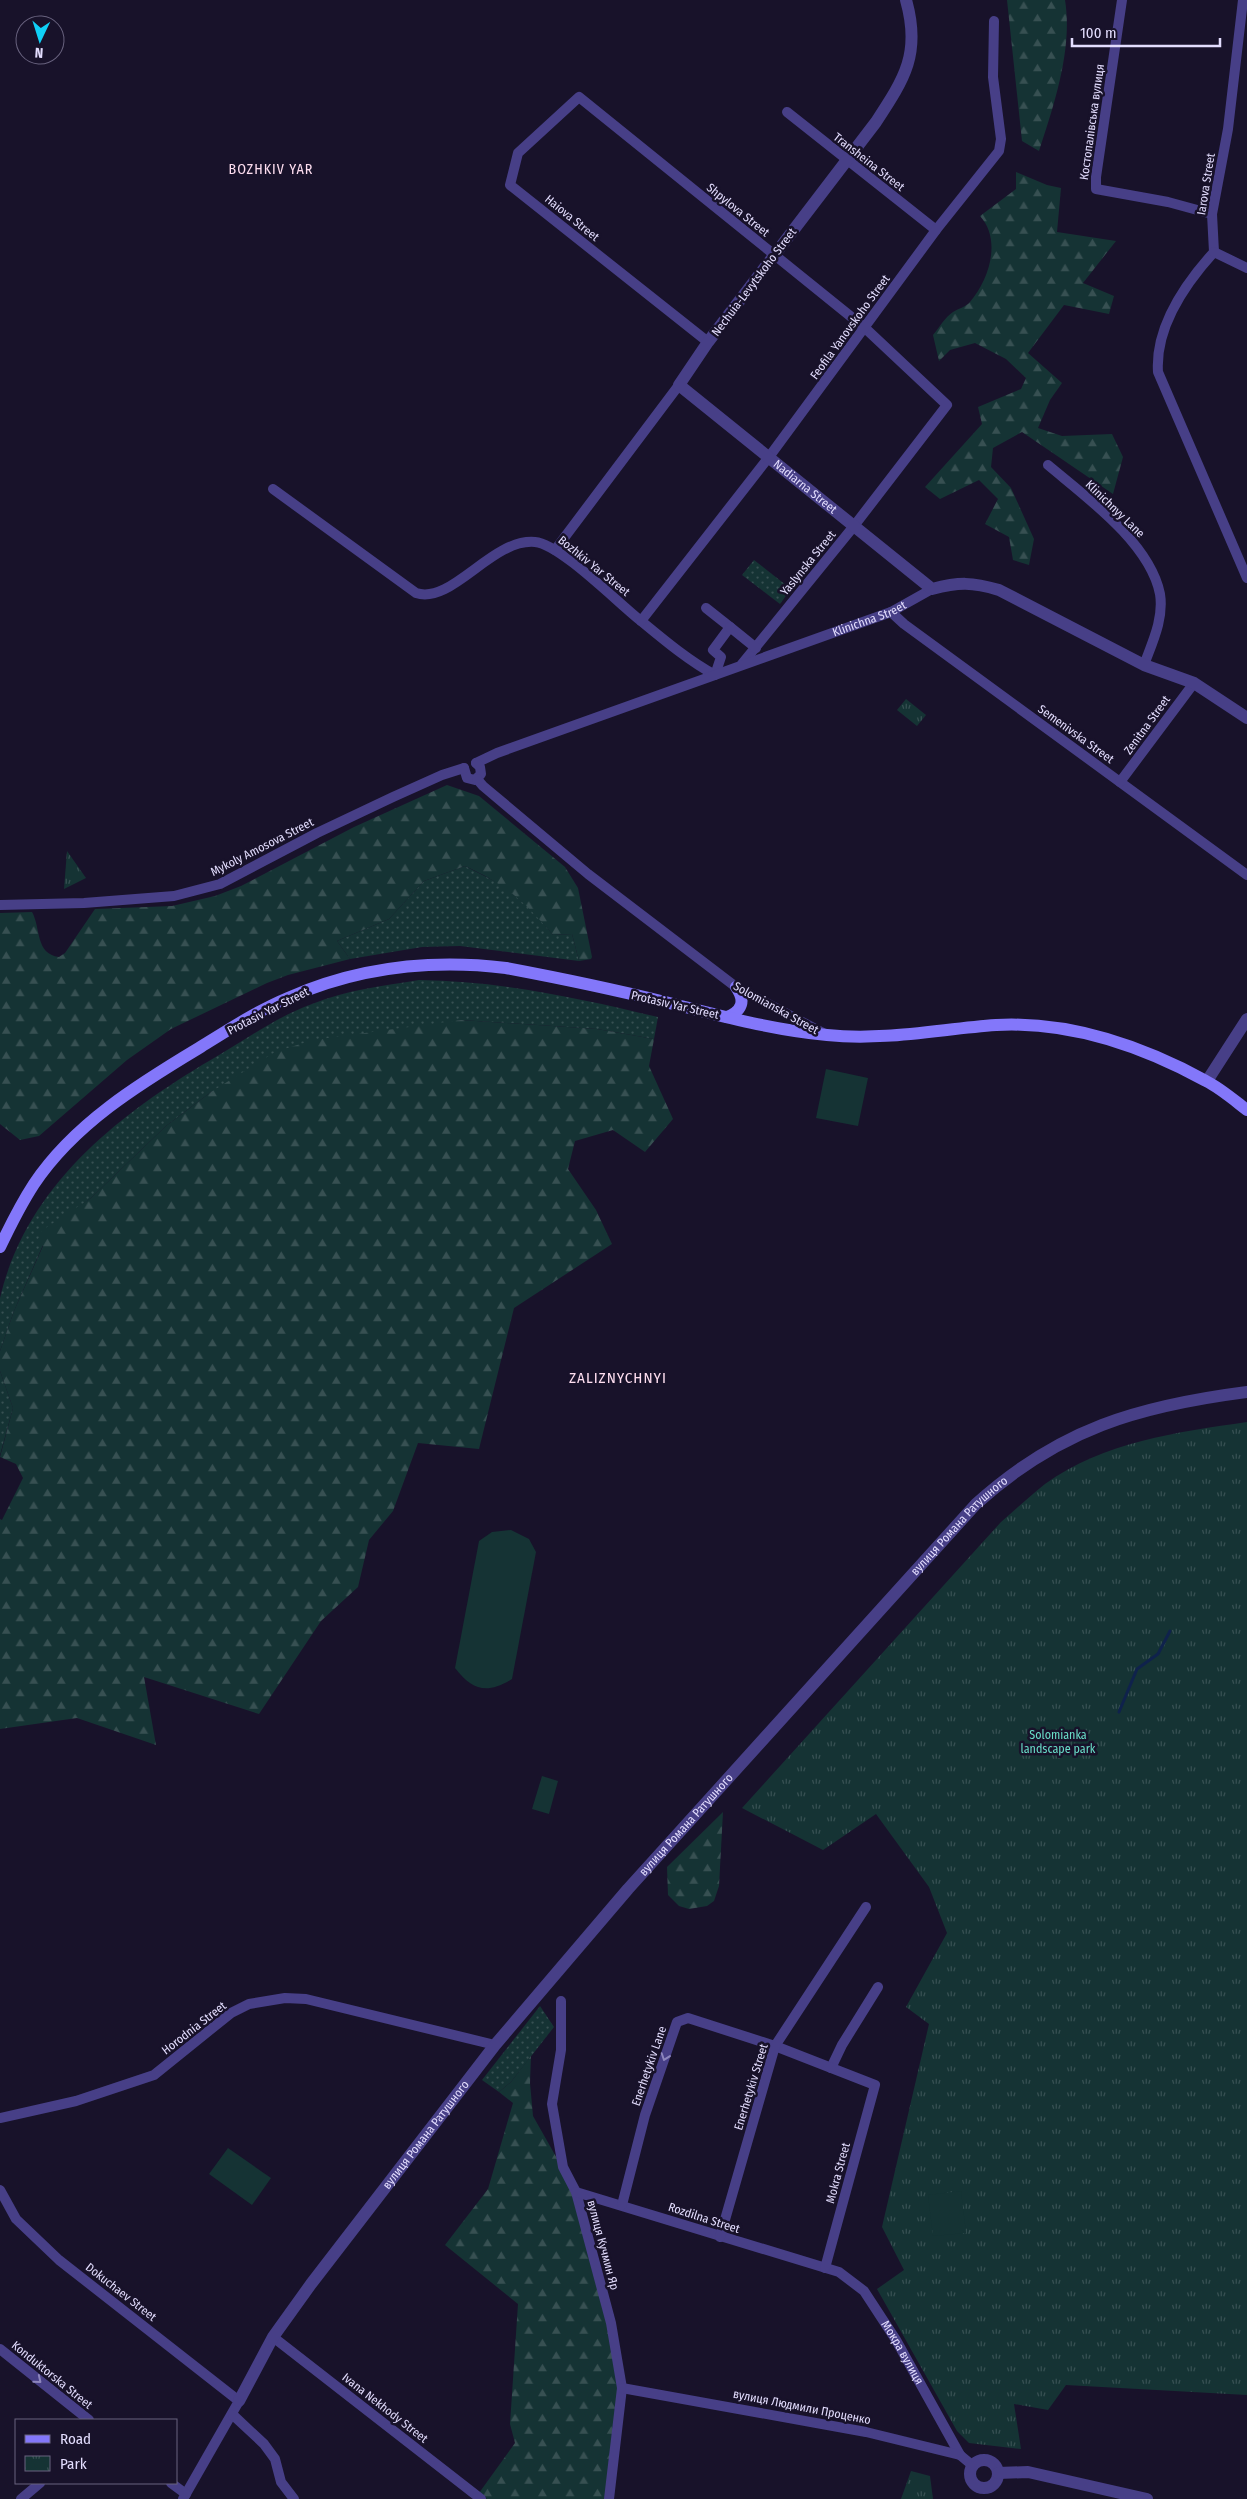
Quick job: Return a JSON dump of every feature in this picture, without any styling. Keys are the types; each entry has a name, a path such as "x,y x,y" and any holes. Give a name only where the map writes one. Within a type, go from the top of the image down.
{"main road":[{"name":"Protasiv Yar Street","path":"0,1248 14,1217 35,1183 71,1141 128,1092 251,1017 286,999 338,979 400,966 440,963 485,965 587,984 778,1028 828,1036"},
{"path":"727,1017 736,1013 741,1008 742,995 736,987"},
{"name":"Solomianska Street","path":"828,1036 872,1037 996,1025 1043,1026 1106,1038 1139,1050 1207,1081 1247,1110"}],"street":[{"name":"Nechuia-Levytskoho Street","path":"555,550 679,385 708,342 846,161 901,84 912,39 911,19 906,0"},
{"name":"Костопалівська вулиця","path":"1122,0 1096,177 1096,189 1168,202 1212,214"},
{"name":"Iarova Street","path":"1214,252 1212,214 1228,129 1243,0"},
{"name":"Feofila Yanovskoho Street","path":"641,621 769,457 936,230 999,151 1001,139 993,77 994,21"},
{"name":"Shpylova Street","path":"578,97 865,328 947,405"},
{"name":"Haiova Street","path":"578,97 518,154 510,185 708,342"},
{"name":"Transheina Street","path":"787,112 846,161 936,230"},
{"path":"1247,268 1214,252 1198,270 1178,301 1162,335 1157,355 1158,372 1247,578"},
{"name":"Nadiarna Street","path":"679,385 932,589"},
{"name":"Yaslynska Street","path":"742,664 854,526 947,405"},
{"name":"Klinichnyy Lane","path":"1048,465 1128,536 1145,559 1160,594 1159,626 1144,665"},
{"name":"Bozhkiv Yar Street","path":"273,489 422,595 429,596 442,590 498,553 524,541 547,545 641,621 715,675"},
{"name":"Klinichna Street","path":"476,763 497,753 891,612 932,589 958,582 978,583 999,590 1144,665 1194,683 1247,718"},
{"path":"706,608 756,648"},
{"name":"Semenivska Street","path":"891,612 911,629 1247,874"},
{"path":"715,675 721,657 713,650 730,627"},
{"name":"Zenitna Street","path":"1120,782 1194,683"},
{"path":"470,763 476,763 481,770 478,779 472,780 467,778 464,768 470,763"},
{"name":"Mykoly Amosova Street","path":"0,905 84,903 174,896 220,884 342,821 442,775 464,768"},
{"name":"Solomianska Street","path":"478,779 483,786 588,874 736,987 828,1036"},
{"path":"1207,1081 1247,1019"},
{"name":"вулиця Романа Ратушного","path":"239,2401 273,2337 322,2268 495,2045 613,1907 746,1757 976,1504 1002,1481 1032,1459 1092,1427 1157,1408 1247,1392"},
{"name":"Enerhetykiv Street","path":"720,2237 775,2046 866,1907"},
{"path":"831,2068 842,2045 878,1987"},
{"name":"Horodnia Street","path":"0,2118 76,2101 154,2075 231,2013 249,2004 265,2000 285,1998 306,2000 495,2045"},
{"name":"вулиця Кучмин Яр","path":"560,2001 561,2050 552,2104 562,2167 576,2192 611,2323 622,2388 609,2499"},
{"name":"Enerhetykiv Lane","path":"622,2205 645,2115 677,2022 688,2018 775,2046 875,2085"},
{"name":"Mokra Street","path":"825,2268 875,2085"},
{"name":"Dokuchaev Street","path":"0,2190 16,2219 59,2260 239,2401"},
{"name":"Rozdilna Street","path":"576,2192 825,2268"},
{"name":"Мокра вулиця","path":"825,2268 839,2272 864,2291 896,2340 960,2456"},
{"name":"Ivana Nekhody Street","path":"273,2337 481,2499"},
{"name":"Konduktorska Street","path":"0,2349 88,2419"},
{"name":"вулиця Людмили Проценко","path":"622,2388 866,2432 960,2456 972,2466"},
{"path":"172,2484 185,2497 233,2415 239,2401"},
{"path":"233,2415 264,2444 275,2459 282,2482 294,2499"},
{"path":"979,2460 988,2460 995,2465 998,2473 993,2485 984,2488 978,2487 970,2478 972,2466 979,2460"},
{"path":"998,2473 1028,2472 1148,2499"},
{"path":"21,2499 39,2484"},
{"path":"973,2499 978,2487"}],"green space":[{"path":"1007,0 1065,0 1067,19 1061,77 1039,151 1022,141"},
{"path":"1016,172 1047,185 1061,188 1057,232 1116,241 1083,283 1114,296 1109,314 1064,305 1028,353 1062,383 1050,400 1038,428 1062,436 1112,434 1123,457 1113,494 1022,432 993,448 991,467 1011,488 1034,539 1029,565 1013,560 1009,537 985,524 998,499 979,480 940,499 925,487 982,424 978,407 1021,389 1026,378 1006,359 975,343 950,350 939,361 933,335 950,314 970,302 983,283 992,248 987,226 980,216 1016,189"},
{"path":"754,560 791,589 780,604 742,575"},
{"path":"906,699 926,715 917,726 897,710"},
{"path":"447,785 479,796 565,867 578,888 591,959 579,961 572,934 553,935 513,894 492,880 465,866 424,881 389,919 337,941 350,959 288,975 267,983 171,1029 127,1060 39,1136 20,1140 0,1124 0,913 32,912 42,946 51,955 59,957 65,953 95,909 172,906 215,896 241,886 354,827"},
{"path":"67,851 86,878 64,889"},
{"path":"465,866 504,886 533,911 553,935 572,934 579,961 460,946 422,947 350,959 337,941 389,919 424,881"},
{"path":"419,980 510,987 599,1003 658,1017 654,1039 597,1029 461,1020 211,1092 166,1126 91,1198 73,1211 43,1245 14,1311 0,1351 0,1298 13,1257 32,1219 56,1185 84,1154 115,1126 148,1100 183,1077 288,1014 338,995"},
{"path":"461,1020 597,1029 654,1039 649,1066 673,1119 645,1152 613,1130 575,1141 568,1169 596,1210 612,1244 514,1308 479,1449 418,1443 393,1511 369,1540 358,1587 321,1621 259,1714 144,1677 156,1745 77,1718 0,1729 0,1519 2,1520 23,1478 16,1464 0,1457 13,1408 0,1371 0,1351 14,1311 43,1246 37,1242 41,1232 91,1198 166,1126 211,1092 275,1052 313,1040"},
{"path":"826,1069 868,1078 858,1126 816,1118"},
{"path":"0,1371 13,1408 0,1455"},
{"name":"Solomianka landscape park","path":"1247,1422 1247,2395 1066,2385 1048,2410 1014,2404 1021,2449 969,2443 957,2431 877,2289 904,2270 882,2227 929,2024 906,2007 947,1933 929,1887 876,1814 823,1850 742,1808 1001,1522 1045,1484 1091,1458 1142,1441 1194,1430"},
{"path":"511,1530 529,1539 536,1552 512,1679 495,1687 481,1688 468,1682 455,1668 479,1541 492,1532"},
{"path":"542,1776 558,1781 549,1814 532,1809"},
{"path":"723,1812 719,1886 714,1901 707,1906 689,1909 679,1906 668,1895 667,1867"},
{"path":"540,2006 554,2027 511,2082 499,2092 482,2080"},
{"path":"531,2056 530,2083 533,2116 576,2192 622,2388 609,2499 487,2499 479,2493 515,2443 510,2424 518,2304 445,2245 488,2189 513,2103 499,2092 511,2082"},
{"path":"228,2148 271,2178 252,2205 209,2174"},
{"path":"961,2191 966,2233 933,2236 928,2195"},
{"path":"911,2471 930,2476 933,2499 901,2499"}],"waterway":[{"path":"1119,1712 1137,1669 1158,1654 1170,1631"}],"district":[{"name":"BOZHKIV YAR","path":"271,169"},
{"name":"ZALIZNYCHNYI","path":"618,1378"}]}
